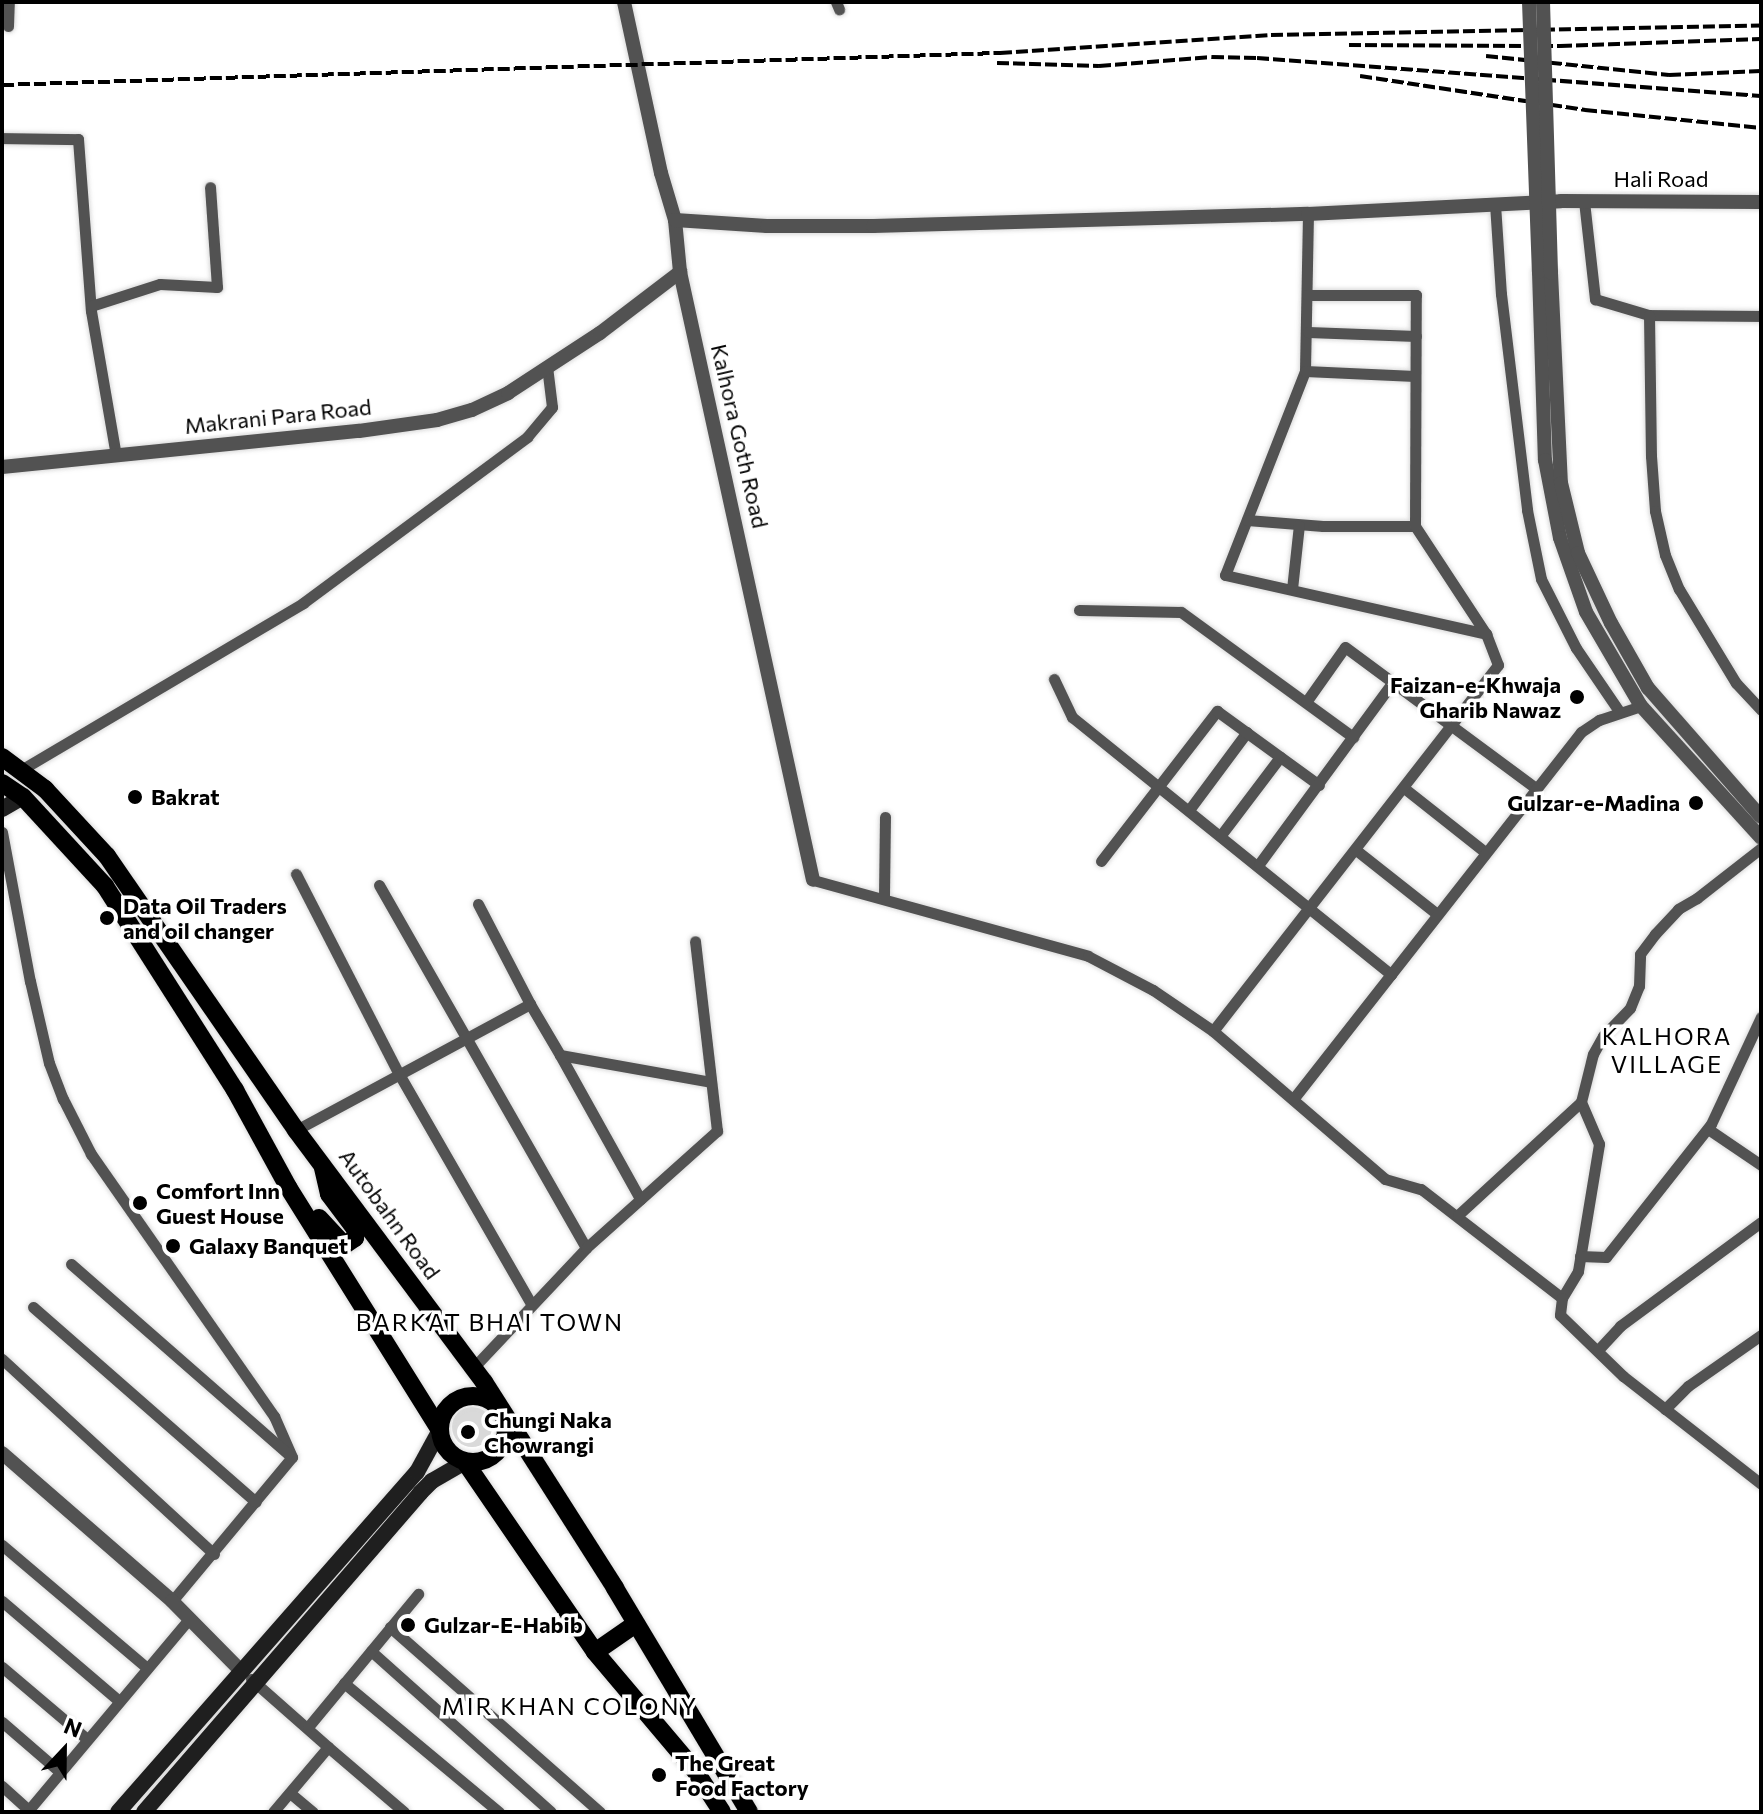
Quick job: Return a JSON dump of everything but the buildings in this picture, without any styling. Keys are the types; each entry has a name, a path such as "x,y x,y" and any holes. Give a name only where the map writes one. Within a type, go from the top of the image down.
{"highway":[{"name":"Autobahn Road","path":"2,757 70,813 107,856 296,1130 473,1368 615,1588 634,1625 749,1812"},
{"path":"2,783 23,797 105,886 235,1090 288,1187 440,1430 446,1447 465,1462 595,1652 694,1769 722,1812"},
{"path":"288,1187 310,1206 336,1239 346,1244 355,1238 356,1230 329,1194 322,1161"},
{"path":"440,1430 445,1410 463,1397 485,1397 502,1411 507,1431 499,1451 480,1461 465,1462"},
{"path":"595,1652 634,1625"}],"main road":[{"path":"2,809 23,797"},
{"path":"118,1812 417,1472 440,1430"},
{"path":"144,1812 426,1487 465,1462"}],"street":[{"path":"8,26 9,2"},
{"name":"Kalhora Goth Road","path":"624,2 661,173 675,220 680,272 813,880"},
{"path":"1529,2 1561,483 1578,553 1611,623 1648,688 1761,817"},
{"path":"1543,2 1545,460 1560,538 1586,612 1641,706 1761,838"},
{"path":"2,138 78,139 91,306 116,456"},
{"path":"91,306 160,284 217,287 210,187"},
{"name":"Hali Road","path":"675,220 767,226 873,226 1308,214 1561,201 1761,202"},
{"path":"1584,201 1595,299 1649,315 1761,316"},
{"path":"1495,204 1501,294 1527,510 1541,579 1576,648 1619,711"},
{"path":"1308,214 1305,371 1225,575 1486,634"},
{"name":"Makrani Para Road","path":"2,467 437,420 472,410 547,368 680,272"},
{"path":"1213,1031 1498,665 1486,634 1415,526 1416,295 1307,295"},
{"path":"1649,315 1651,456 1655,511 1665,555 1679,589 1736,683 1761,710"},
{"path":"1308,332 1416,336"},
{"path":"21,770 303,603 527,437 552,407 547,368"},
{"path":"1305,371 1415,376"},
{"path":"1247,520 1299,525 1415,526"},
{"path":"1292,589 1299,525"},
{"path":"1079,610 1181,612 1353,737"},
{"path":"1306,702 1345,647 1534,787"},
{"path":"1054,679 1072,717 1259,864 1391,974"},
{"path":"1259,864 1392,683"},
{"path":"1294,1098 1534,787 1581,732 1619,711 1641,706"},
{"path":"1101,861 1217,711 1319,785"},
{"path":"1189,810 1247,732"},
{"path":"1221,835 1280,757"},
{"path":"1404,788 1485,852"},
{"path":"884,897 885,817"},
{"path":"2,832 49,1063 63,1099 91,1154 274,1416 292,1457"},
{"path":"1458,1215 1581,1102 1593,1054 1603,1036 1630,1008 1639,986 1640,954 1678,909 1761,848"},
{"path":"1356,850 1437,914"},
{"path":"296,874 399,1074 531,1304"},
{"path":"813,880 884,897 1088,956 1153,990 1213,1031 1385,1179 1421,1189 1562,1298"},
{"path":"379,885 586,1248"},
{"path":"478,904 530,1004 640,1199"},
{"path":"473,1368 586,1248 717,1131 695,941"},
{"path":"296,1130 530,1004"},
{"path":"1580,1256 1606,1257 1708,1129 1761,1017"},
{"path":"560,1055 711,1082"},
{"path":"1581,1102 1599,1144 1578,1271 1562,1298 1560,1315 1623,1376 1761,1484"},
{"path":"1708,1129 1761,1165"},
{"path":"1598,1350 1620,1326 1761,1222"},
{"path":"71,1264 292,1457"},
{"path":"33,1307 256,1502"},
{"path":"1665,1409 1688,1386 1761,1335"},
{"path":"2,1359 214,1554"},
{"path":"2,1453 172,1601 241,1671 404,1812"},
{"path":"172,1601 292,1457"},
{"path":"2,1545 147,1668"},
{"path":"308,1727 418,1594"},
{"path":"2,1601 119,1701"},
{"path":"2,1786 28,1811 189,1619"},
{"path":"390,1627 600,1812"},
{"path":"371,1651 551,1812"},
{"path":"2,1667 87,1739"},
{"path":"344,1683 499,1812"},
{"path":"2,1722 60,1772"},
{"path":"273,1812 328,1747"},
{"path":"290,1793 313,1812"}],"shaded area":[{"path":"472,1407 486,1413 492,1427 486,1441 472,1447 458,1441 452,1427 458,1413"}],"railway":[{"path":"2,85 1000,53 1271,35 1761,26"},
{"path":"1349,45 1560,46 1761,39"},
{"path":"1486,56 1669,75 1761,71"},
{"path":"997,63 1099,66 1212,57 1257,58 1761,96"},
{"path":"1360,76 1585,110 1761,128"}],"place":[{"name":"Faizan-e-Khwaja Gharib Nawaz","path":"1577,697"},
{"name":"Bakrat","path":"135,797"},
{"name":"Gulzar-e-Madina","path":"1696,803"},
{"name":"Data Oil Traders and oil changer","path":"107,918"},
{"name":"Comfort Inn Guest House","path":"140,1203"},
{"name":"Galaxy Banquet","path":"173,1246"},
{"name":"Chungi Naka Chowrangi","path":"468,1432"},
{"name":"Gulzar-E-Habib","path":"408,1625"},
{"name":"The Great Food Factory","path":"659,1775"}],"district":[{"name":"KALHORA VILLAGE","path":"1667,1050"},
{"name":"BARKAT BHAI TOWN","path":"490,1322"},
{"name":"MIR KHAN COLONY","path":"570,1706"}]}
